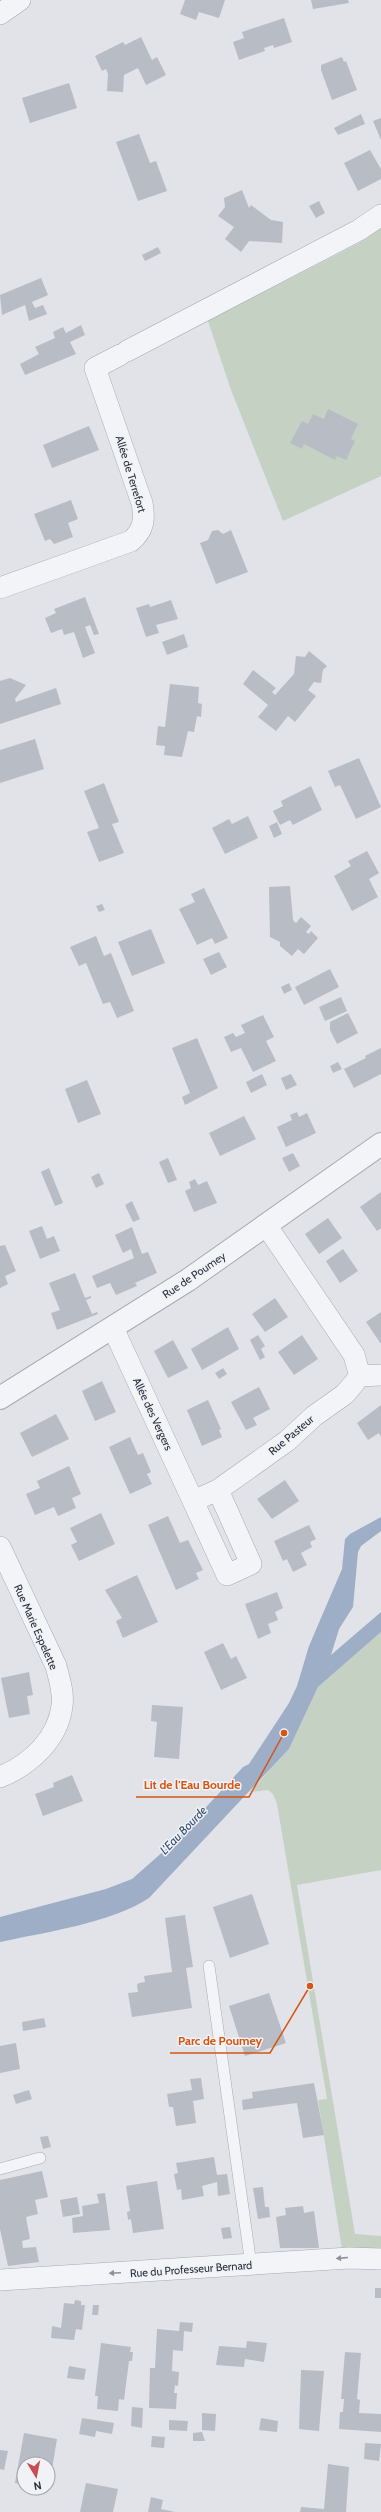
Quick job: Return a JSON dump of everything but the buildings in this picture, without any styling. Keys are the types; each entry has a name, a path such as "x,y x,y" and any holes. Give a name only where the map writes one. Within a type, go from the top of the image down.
{"street":[{"path":"0,14 20,0"},
{"name":"Allée de Terrefort","path":"0,588 131,541 142,528 144,521 142,503 95,368 359,230 381,215"},
{"name":"Rue de Poumey","path":"0,1398 188,1280 381,1144"},
{"path":"266,1225 354,1355 360,1376 381,1375"},
{"name":"Allée des Vergers","path":"113,1328 226,1575 251,1564 218,1490"},
{"name":"Rue Pasteur","path":"218,1490 287,1442 314,1416 345,1394 360,1376"},
{"path":"193,1501 218,1490"},
{"name":"Rue Marie Espelette","path":"0,1547 56,1666 61,1686 62,1706 58,1721 42,1749 29,1762 0,1777"},
{"name":"Rue du Professeur Bernard","path":"1,2276 251,2265 349,2258 381,2259"}],"lane":[{"path":"209,1966 251,2265"},
{"path":"0,2169 40,2158"}],"green space":[{"path":"381,227 381,476 283,521 231,390 208,321 361,242"},
{"path":"381,1632 381,1870 297,1885 355,2234 381,2236 381,2248 342,2249 318,2100 327,2099 277,1804 273,1794 268,1790 250,1792 289,1749 318,1687"}],"water":[{"path":"381,1517 381,1531 361,1546 358,1552 353,1607 339,1629 331,1655 381,1612 381,1632 318,1687 289,1749 149,1898 134,1907 78,1926 0,1942 0,1917 106,1889 132,1879 174,1842 243,1767 249,1764 289,1703 297,1686 309,1646 342,1569 345,1539 350,1534"}],"place":[{"name":"Lit de l'Eau Bourde","path":"284,1733"},
{"name":"Parc de Poumey","path":"310,1986"}],"water label":[{"name":"L'Eau Bourde","path":"183,1830"}]}
